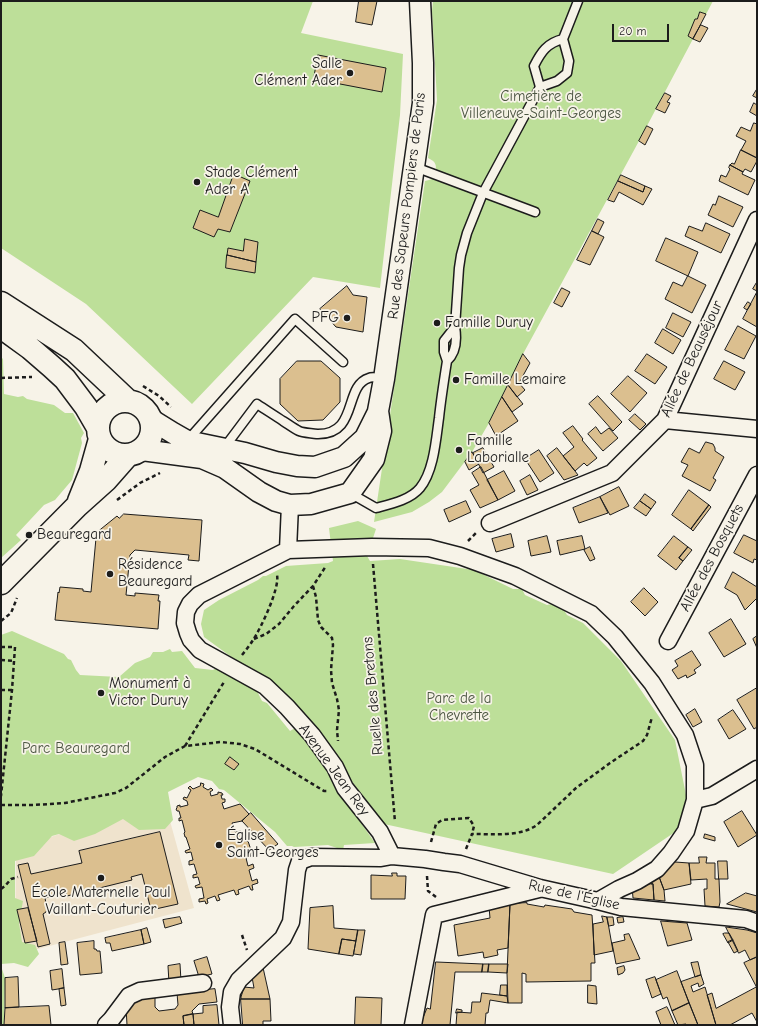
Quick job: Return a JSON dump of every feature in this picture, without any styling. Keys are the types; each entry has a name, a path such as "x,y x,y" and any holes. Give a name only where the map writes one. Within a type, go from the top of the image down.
{"main road":[{"path":"1,303 74,350 127,400"},
{"path":"1,327 30,348 65,379 86,407 99,432 104,446 111,452 119,455 135,453"},
{"path":"9,589 77,506 135,453 148,444 153,428 152,420 148,412 142,406 127,400 118,401 104,410 100,418 99,432 91,471 77,506"}],"street":[{"name":"Rue des Sapeurs Pompiers de Paris","path":"135,453 183,447 224,449 245,453 276,462 297,466 315,467 344,458 365,438 378,411 384,379 423,103 420,1"},
{"name":"Allée de Beauséjour","path":"490,523 612,473 664,420 757,220"},
{"name":"Rue des Sapeurs Pompiers de Paris","path":"152,420 173,433 183,447 202,458 225,468 259,492 276,501 290,505 311,504 350,494 374,459 381,431 378,411"},
{"path":"664,420 757,428"},
{"name":"Allée des Bosquets","path":"668,641 757,475"},
{"path":"290,505 288,550 372,547 429,548 460,556 515,576 591,614 615,637 652,683 685,735 695,765 695,800 686,831 671,853 657,869 638,881 619,889 598,901"},
{"name":"Avenue Jean Rey","path":"288,550 199,595 190,604 186,612 185,623 188,633 191,640 200,650 265,686 287,707 312,735 335,767 346,788 380,832 392,856"},
{"path":"695,800 712,796 757,769"},
{"name":"Rue de l'Église","path":"232,1025 230,1007 232,992 239,980 283,938 291,922 297,870 300,861 311,857 381,858 392,856 425,858 460,864 540,888 621,907 746,919 757,923"},
{"path":"413,1025 434,915 540,888"},
{"path":"106,1025 129,996 140,991 203,983"}],"lane":[{"path":"447,360 455,347 459,268 467,233 483,193 540,87 557,81 567,74 569,61 563,39 578,1"},
{"path":"540,87 534,66 541,52 554,41 563,39"},
{"path":"414,167 535,212"},
{"path":"183,447 294,319 344,362"},
{"path":"350,494 376,508 401,501 420,488 430,467 435,449 447,360 444,352 444,341 455,327"},
{"path":"224,449 257,404 300,432 324,434 336,429 342,423 348,413 357,388 362,382 370,377 384,379"}],"path":[{"path":"1,378 31,377 37,380"},
{"path":"112,504 140,483 155,474 177,466 183,447"},
{"name":"Ruelle des Bretons","path":"372,547 395,822 384,822 380,832"},
{"path":"254,639 266,634 279,624 313,586 329,560 336,558 334,549"},
{"path":"185,746 233,668 254,639 269,608 278,578 271,559"},
{"path":"313,586 316,597 318,620 321,627 332,638 333,645 331,670 332,683 339,710 337,730 339,752 335,767"},
{"path":"1,621 11,613 9,589"},
{"path":"1,647 15,647 1,796"},
{"path":"1,660 14,661"},
{"path":"1,690 12,690"},
{"path":"472,834 504,834 524,832 532,829 576,788 610,763 644,741 652,717 652,712"},
{"path":"1,805 65,803 115,793 126,788 165,757 185,746 221,742 240,744 255,749 324,791 346,788"},
{"path":"446,912 443,902 428,891 425,858 436,824 442,820 470,818 474,826 460,864"},
{"path":"1,889 6,886 11,879 18,877"}],"shaded area":[{"name":"École Maternelle Paul Vaillant-Couturier","path":"162,792 194,908 15,955 16,849 103,819"}],"green space":[{"name":"Stade Clément Ader A","path":"1,1 313,1 301,33 403,54 400,115 380,288 313,277 192,404 86,304 1,248"},
{"name":"Cimetière de Villeneuve-Saint-Georges","path":"433,1 713,1 523,354 489,423 472,452 442,492 429,502 412,512 374,522 425,181 434,178 436,169 434,162 428,158 437,100 432,11"},
{"path":"1,357 3,359 4,394 18,397 23,396 27,399 54,405 65,413 73,413 84,433 81,438 82,443 72,480 55,500 44,505 16,535 21,540 1,558"},
{"name":"Parc de la Chevrette","path":"358,521 376,529 367,556 370,561 400,559 474,570 513,589 522,589 525,595 547,605 559,602 567,615 583,623 621,661 675,740 687,800 678,830 613,874 384,824 323,743 274,688 204,637 201,624 204,610 263,576 286,566 328,563 333,561 329,528"},
{"name":"Parc Beauregard","path":"12,631 64,654 71,660 80,675 119,677 135,663 150,657 153,652 163,652 170,649 172,652 182,651 195,668 213,670 229,660 255,687 262,701 267,703 290,731 295,728 327,770 338,790 375,843 344,845 343,850 328,845 287,846 275,832 224,790 219,789 212,781 198,777 168,792 173,820 165,829 139,830 123,819 95,834 74,841 59,834 52,836 34,856 15,861 15,898 23,901 19,923 22,942 35,945 39,954 28,967 14,963 1,964 1,635"},
{"path":"1,966 5,978 4,1025 1,1025"}],"building":[{"path":"359,1 377,1 372,25 356,22"},
{"path":"700,12 706,14 693,39 688,36 695,19 697,19"},
{"path":"701,25 708,28 700,42 693,39"},
{"name":"Salle Clément Ader","path":"318,55 386,68 382,92 314,79"},
{"path":"757,89 757,98 753,96"},
{"path":"665,93 671,96 667,102 670,103 665,113 656,109"},
{"path":"754,103 757,105 757,116 750,112"},
{"path":"754,123 757,124 757,158 741,150 746,141 736,136 741,127 750,131"},
{"path":"647,126 653,129 645,145 639,141"},
{"path":"741,150 757,158 751,172 745,169 743,172 730,165 732,163 734,164"},
{"path":"730,165 743,172 742,174 755,180 748,195 719,181 721,175 726,177 730,169"},
{"path":"234,174 250,181 230,232 218,229 214,237 193,228 200,210 218,217"},
{"path":"621,175 645,186 643,192 618,181"},
{"path":"618,181 643,192 645,186 652,189 643,205 619,192 614,202 608,200"},
{"path":"719,196 743,207 733,227 708,215"},
{"path":"598,219 604,222 598,234 592,231"},
{"path":"706,223 730,234 721,253 685,236 689,226 702,231"},
{"path":"592,231 604,237 590,265 577,260"},
{"path":"666,238 698,252 688,276 656,261"},
{"path":"245,239 258,242 256,262 227,255 228,248 243,251"},
{"path":"227,255 256,262 255,273 226,268"},
{"path":"688,276 706,285 692,313 665,299 673,282 682,286"},
{"path":"757,282 757,291 753,289"},
{"name":"PFG","path":"347,286 353,295 367,297 363,332 336,327 320,309"},
{"path":"562,288 570,292 562,307 554,303"},
{"path":"757,292 757,327 743,319"},
{"path":"748,302 751,304 747,310 744,308"},
{"path":"673,313 691,322 683,337 666,328"},
{"path":"738,326 756,336 744,359 725,350"},
{"path":"663,329 681,340 673,354 655,343"},
{"path":"523,354 530,363 519,383 525,390 517,397 508,385"},
{"path":"647,354 667,367 655,384 635,371"},
{"path":"297,361 321,361 340,378 340,402 323,420 298,421 280,404 280,379"},
{"path":"724,361 745,372 735,390 714,379"},
{"path":"628,376 647,393 630,412 611,394"},
{"path":"508,385 523,404 512,412 502,397"},
{"path":"598,396 622,422 613,431 589,404"},
{"path":"502,397 518,421 496,436 489,423"},
{"path":"635,414 646,424 640,430 629,420"},
{"path":"573,426 597,458 587,466 584,463 575,471 563,456 574,447 563,433"},
{"path":"596,427 601,434 609,428 618,438 603,451 588,434"},
{"path":"706,442 713,444 715,451 724,457 713,478 716,480 710,491 682,476 688,465 681,462 689,448 699,453"},
{"path":"483,448 494,467 483,473 473,453"},
{"path":"557,448 578,475 564,480 547,456"},
{"path":"539,450 554,473 540,482 525,459"},
{"path":"472,452 479,464 469,470 465,462"},
{"path":"481,467 498,500 480,508 470,490 479,485 472,473"},
{"path":"504,471 515,491 498,500 487,480"},
{"path":"530,475 538,490 527,495 520,481"},
{"path":"619,487 629,506 610,515 600,497"},
{"path":"689,490 709,505 691,529 672,515"},
{"path":"645,494 656,502 651,509 640,501"},
{"path":"600,497 608,513 579,523 573,508"},
{"path":"466,501 471,512 449,522 444,510"},
{"path":"640,501 651,509 646,516 634,508"},
{"path":"709,505 711,507 693,531 691,529"},
{"name":"Résidence Beauregard","path":"124,514 202,520 199,561 188,560 189,555 135,550 130,555 126,595 135,596 135,593 159,595 158,629 55,620 58,592 59,593 60,587 83,589 83,591 91,592 96,538 98,536 96,533 117,516 119,518"},
{"path":"511,534 514,547 496,552 492,539"},
{"path":"744,535 757,541 757,560 754,559 753,563 734,553"},
{"path":"547,536 551,552 531,556 528,541"},
{"path":"582,536 585,549 560,555 557,541"},
{"path":"674,536 688,547 679,558 683,561 676,570 658,556"},
{"path":"590,547 595,559 590,561 584,550"},
{"path":"688,547 692,550 683,561 679,558"},
{"path":"733,572 757,587 757,598 745,610 737,595 725,588"},
{"path":"644,588 658,602 645,616 631,602"},
{"path":"731,619 746,644 724,657 709,633"},
{"path":"757,636 757,648 753,639"},
{"path":"692,651 701,665 694,670 696,673 687,678 686,675 678,679 672,670 678,666 675,661"},
{"path":"757,688 757,727 754,729 737,700"},
{"path":"695,709 702,722 693,727 686,715"},
{"path":"733,710 746,729 729,739 718,720"},
{"path":"230,757 239,764 234,770 225,764"},
{"name":"Église Saint-Georges","path":"201,783 204,784 203,787 208,790 211,788 213,790 210,792 211,796 218,794 218,792 222,793 222,799 225,799 225,802 222,803 224,809 240,804 249,814 242,821 232,823 235,832 241,831 245,841 248,841 252,853 250,854 251,856 246,858 248,866 253,864 254,868 249,870 252,881 257,879 258,883 252,885 253,890 251,890 249,886 238,890 239,894 236,895 234,890 218,895 220,900 217,901 215,896 207,899 208,903 206,904 205,901 199,902 199,899 204,898 202,887 196,888 195,886 200,884 198,877 193,878 193,875 197,874 194,864 189,865 189,861 193,860 191,852 186,853 185,851 190,849 185,837 182,820 179,821 179,818 181,818 179,811 176,809 177,806 180,805 180,807 188,805 187,801 183,799 184,797 187,798 191,790 188,788 190,786 193,789 200,786"},
{"path":"742,811 757,835 738,847 724,822"},
{"path":"251,813 278,844 269,850 242,821"},
{"path":"160,832 178,904 151,910 142,874 131,877 132,880 67,896 66,893 45,898 47,909 43,914 50,944 38,947 18,865 28,863 31,874 82,863 79,851"},
{"path":"705,834 715,837 715,841 704,838"},
{"path":"699,857 707,857 706,863 715,863 715,879 719,879 719,907 705,906 704,889 707,889 707,879 691,880 689,863 699,863"},
{"path":"673,858 675,862 689,863 691,884 664,890 658,874"},
{"path":"718,861 727,861 728,879 719,879"},
{"path":"392,873 397,873 397,876 406,876 405,899 371,899 371,875 392,876"},
{"path":"658,874 664,890 665,901 654,900 653,884 651,884 650,881"},
{"path":"653,884 654,900 633,898 632,886"},
{"path":"746,893 757,896 757,912 727,904"},
{"path":"527,903 544,907 545,905 572,909 574,912 592,915 595,963 591,963 591,981 526,982 526,974 522,973 522,1003 508,1003 507,973 510,904"},
{"path":"510,904 508,948 497,950 498,955 484,958 483,952 458,956 454,925 490,918 489,907"},
{"path":"333,906 334,928 358,930 356,941 342,939 339,954 308,949 310,908"},
{"path":"28,908 37,941 25,943 17,910"},
{"path":"602,916 607,917 613,951 594,955 593,924 603,922"},
{"path":"180,917 182,923 165,928 163,920"},
{"path":"607,917 613,917 614,925 609,926"},
{"path":"623,917 624,922 618,923 617,918"},
{"path":"661,921 687,923 692,940 668,946"},
{"path":"726,927 757,933 757,957 750,960 745,950 739,953"},
{"path":"147,928 151,942 144,944 141,930"},
{"path":"141,930 144,944 112,951 110,943 106,943 105,938"},
{"path":"358,930 365,930 361,955 354,954"},
{"path":"729,933 733,940 728,943 723,934"},
{"path":"629,934 640,959 616,964 612,943 625,940 624,935"},
{"path":"342,939 356,941 353,956 339,954"},
{"path":"733,940 738,951 734,953 728,942"},
{"path":"94,941 94,949 100,951 102,973 80,975 77,943"},
{"path":"65,942 68,964 61,965 59,943"},
{"path":"207,957 212,974 199,977 194,961"},
{"path":"757,957 757,988 744,963"},
{"path":"436,962 483,964 482,972 455,972 450,1025 420,1025 427,1008 430,1009"},
{"path":"698,962 701,975 695,977 691,963"},
{"path":"262,963 270,999 241,999 244,987 254,988 252,977"},
{"path":"180,964 181,981 169,983 168,966"},
{"path":"483,964 489,964 488,972 482,972"},
{"path":"489,964 508,964 507,973 488,972"},
{"path":"624,966 625,970 623,973 618,975 617,968"},
{"path":"62,969 64,988 52,990 50,971"},
{"path":"677,971 689,1003 672,1011 667,997 663,999 656,980"},
{"path":"701,975 704,984 699,987 698,983 691,986 693,992 705,987 716,1025 698,1025 681,982"},
{"path":"18,977 19,1007 5,1008 5,978"},
{"path":"655,977 661,994 652,998 646,980"},
{"path":"501,985 507,985 507,996 500,995"},
{"path":"588,985 596,986 597,1004 588,1003"},
{"path":"757,987 757,1022 752,1013 730,1025 716,1025 707,995 712,993 716,1008"},
{"path":"64,988 66,1005 61,1006 59,989"},
{"path":"215,989 217,1002 199,1004 192,1011 193,1014 183,1016 184,1025 127,1025 126,1007 129,1001 155,995 155,1007 159,1011 175,1009 178,1005 177,993"},
{"path":"482,993 507,996 508,1003 490,1000 488,1013 486,1013 485,1025 456,1025 457,1012 471,1013 472,1002 480,1002"},
{"path":"356,997 382,998 381,1025 355,1025"},
{"path":"241,999 270,999 271,1021 263,1021 263,1025 243,1025"},
{"path":"689,1003 698,1025 678,1025 672,1011"},
{"path":"217,1005 219,1025 194,1025 193,1014 203,1013 203,1006"},
{"path":"49,1006 51,1025 4,1025 5,1008"},
{"path":"667,1007 675,1025 661,1025 656,1012"},
{"path":"457,1009 462,1010 462,1012 456,1013"},
{"path":"193,1014 194,1025 184,1025 183,1016"}],"place":[{"name":"Salle Clément Ader","path":"350,73"},
{"name":"Stade Clément Ader A","path":"197,182"},
{"name":"PFG","path":"347,318"},
{"name":"Famille Duruy","path":"437,323"},
{"name":"Famille Lemaire","path":"456,380"},
{"name":"Famille Laborialle","path":"459,450"},
{"name":"Beauregard","path":"29,535"},
{"name":"Résidence Beauregard","path":"110,574"},
{"name":"Monument à Victor Duruy","path":"101,693"},
{"name":"Église Saint-Georges","path":"219,845"},
{"name":"École Maternelle Paul Vaillant-Couturier","path":"101,878"}]}
